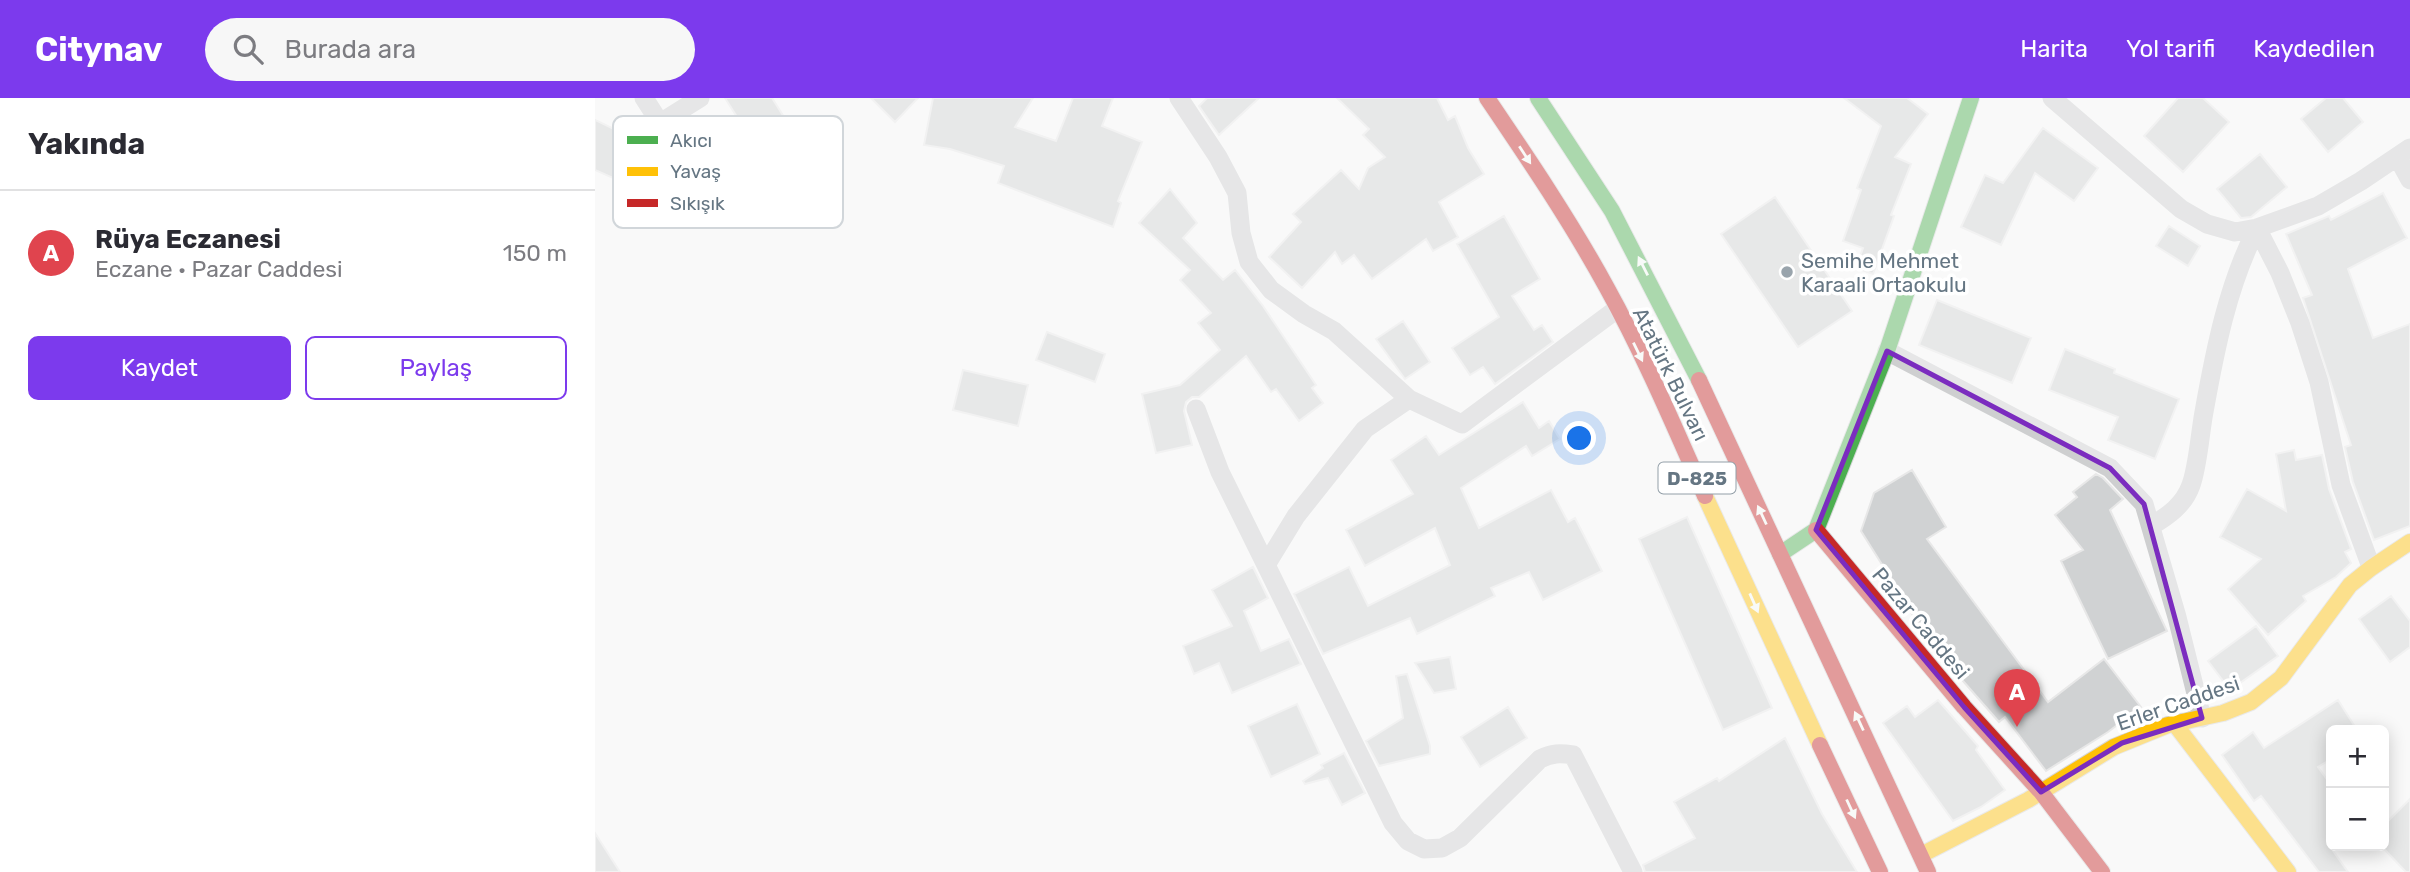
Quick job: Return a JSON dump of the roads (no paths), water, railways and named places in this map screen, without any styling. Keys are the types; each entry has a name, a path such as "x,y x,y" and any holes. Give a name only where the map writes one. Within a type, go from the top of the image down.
{"main road":[{"name":"Atatürk Bulvarı","path":"1487,98 1563,212 1617,309 1745,570 1880,872"},
{"name":"Atatürk Bulvarı","path":"1538,98 1584,166 1635,251 1686,351 1775,556 1928,872"},
{"path":"1775,556 1816,530 1887,351 1971,98"},
{"name":"Pazar Caddesi","path":"1816,530 1964,707 2041,792 2102,872"},
{"name":"Erler Caddesi","path":"1921,855 2041,792 2122,743 2174,723 2231,711 2251,702 2267,690 2308,645 2329,611 2350,585 2371,567 2410,542"},
{"path":"2174,723 2288,872"}],"street":[{"path":"644,98 656,116"},
{"path":"671,116 700,98"},
{"path":"1179,98 1218,157 1237,193 1241,233 1249,262 1271,290 1304,314 1334,331 1409,399 1462,424 1617,309"},
{"path":"2052,98 2181,209 2207,225 2235,232 2257,228 2318,206 2404,153 2410,180"},
{"path":"2151,526 2173,513 2191,486 2211,375 2231,293 2245,251 2257,228"},
{"path":"2257,228 2280,273 2300,323 2319,382 2341,485 2371,567"},
{"path":"1887,351 2110,468 2144,504 2177,617 2202,718"},
{"path":"1266,565 1296,516 1365,429 1409,399"},
{"path":"1196,409 1220,472 1393,823 1408,841 1424,849 1442,848 1460,838 1540,759 1561,753 1573,755 1633,872"}],"place":[{"name":"Semihe Mehmet Karaali Ortaokulu","path":"1787,272"},
{"name":"Rüya Eczanesi","path":"2017,727"}]}
